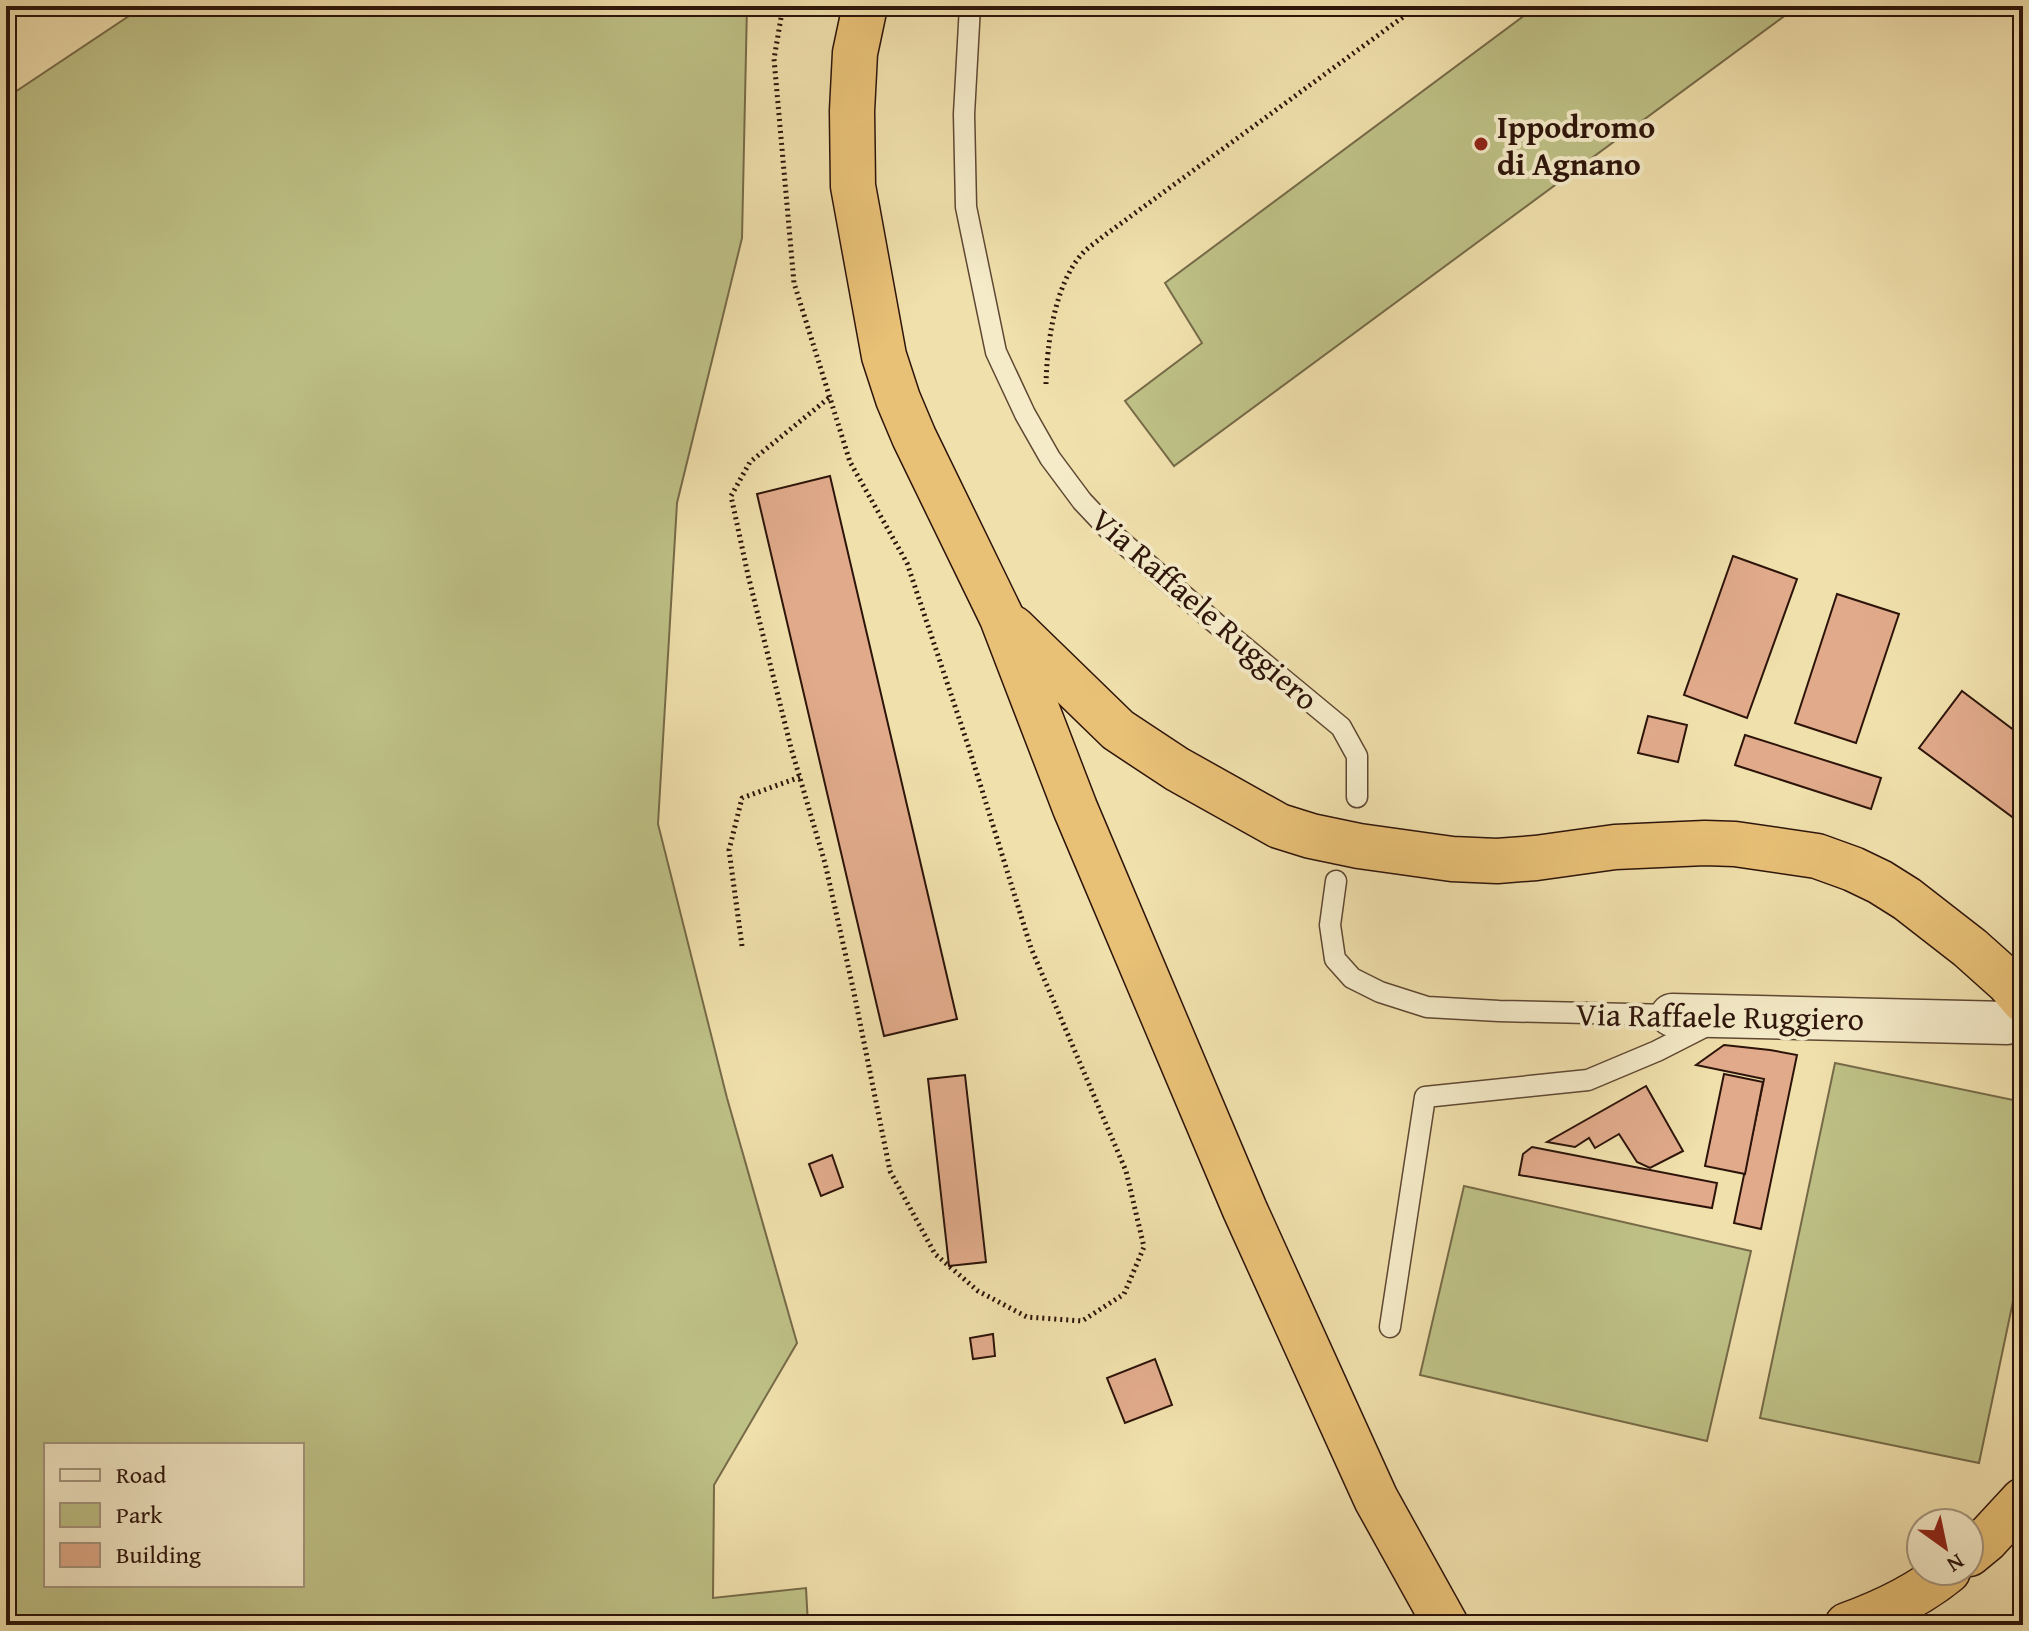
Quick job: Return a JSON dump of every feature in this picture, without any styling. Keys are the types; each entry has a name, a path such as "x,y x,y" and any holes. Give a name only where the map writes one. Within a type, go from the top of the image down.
{"highway":[{"path":"865,6 855,53 853,186 884,356 898,399 1002,618 1075,808 1245,1210 1376,1499 1446,1625"},
{"path":"1002,618 1118,730 1177,769 1279,826 1311,836 1452,859 1497,861 1615,847 1735,844 1817,856 1880,882 1936,921 2008,982 2015,1012"},
{"path":"1985,1539 2023,1500"},
{"path":"1847,1625 1926,1587"}],"street":[{"name":"Via Raffaele Ruggiero","path":"1672,1015 1723,1017 2015,1012"}],"lane":[{"name":"Via Raffaele Ruggiero","path":"970,6 964,114 966,207 996,352 1025,414 1050,458 1082,501 1115,536 1341,727 1357,756 1357,797"},
{"name":"Via Raffaele Ruggiero","path":"1336,881 1330,925 1335,959 1352,978 1380,992 1427,1007 1672,1015"},
{"path":"1390,1327 1425,1097 1588,1080 1657,1051 1723,1017"}],"path":[{"path":"783,6 774,59 794,283 830,397 850,462 907,563 1031,948 1126,1171 1144,1247 1124,1294 1082,1321 1027,1317 978,1291 935,1254 890,1171 831,890 748,575 731,496 750,462 830,397"},
{"path":"1046,388 1046,358 1055,308 1069,274 1081,256 1101,238 1418,6"},
{"path":"742,946 729,850 742,798 800,777"}],"green space":[{"path":"144,6 747,6 742,238 677,503 658,824 727,1098 797,1343 714,1485 713,1598 806,1588 808,1625 6,1625 6,98"},
{"name":"Ippodromo di Agnano","path":"1537,6 1798,6 1174,466 1125,401 1202,343 1165,283"},
{"path":"1835,1063 2023,1102 2023,1254 1979,1463 1760,1418"},
{"path":"1464,1186 1751,1251 1707,1441 1420,1375"}],"building":[{"path":"830,476 957,1019 884,1036 757,494"},
{"path":"1733,556 1797,579 1747,718 1684,695"},
{"path":"1837,594 1899,614 1856,743 1795,723"},
{"path":"1962,691 2023,737 2023,825 1919,748"},
{"path":"1648,716 1687,725 1678,762 1638,753"},
{"path":"1745,735 1881,778 1871,809 1735,765"},
{"path":"1724,1045 1797,1055 1761,1229 1734,1223 1764,1079 1696,1065"},
{"path":"1724,1074 1763,1082 1745,1174 1705,1166"},
{"path":"965,1075 986,1262 949,1266 928,1079"},
{"path":"1646,1086 1683,1151 1650,1168 1637,1162 1619,1134 1595,1148 1589,1138 1575,1147 1547,1142"},
{"path":"1532,1147 1717,1183 1712,1208 1519,1175 1523,1154"},
{"path":"832,1155 843,1187 821,1196 809,1164"},
{"path":"993,1334 995,1356 973,1359 970,1338"},
{"path":"1155,1359 1172,1405 1125,1423 1107,1378"}],"place":[{"name":"Ippodromo di Agnano","path":"1481,144"}]}
